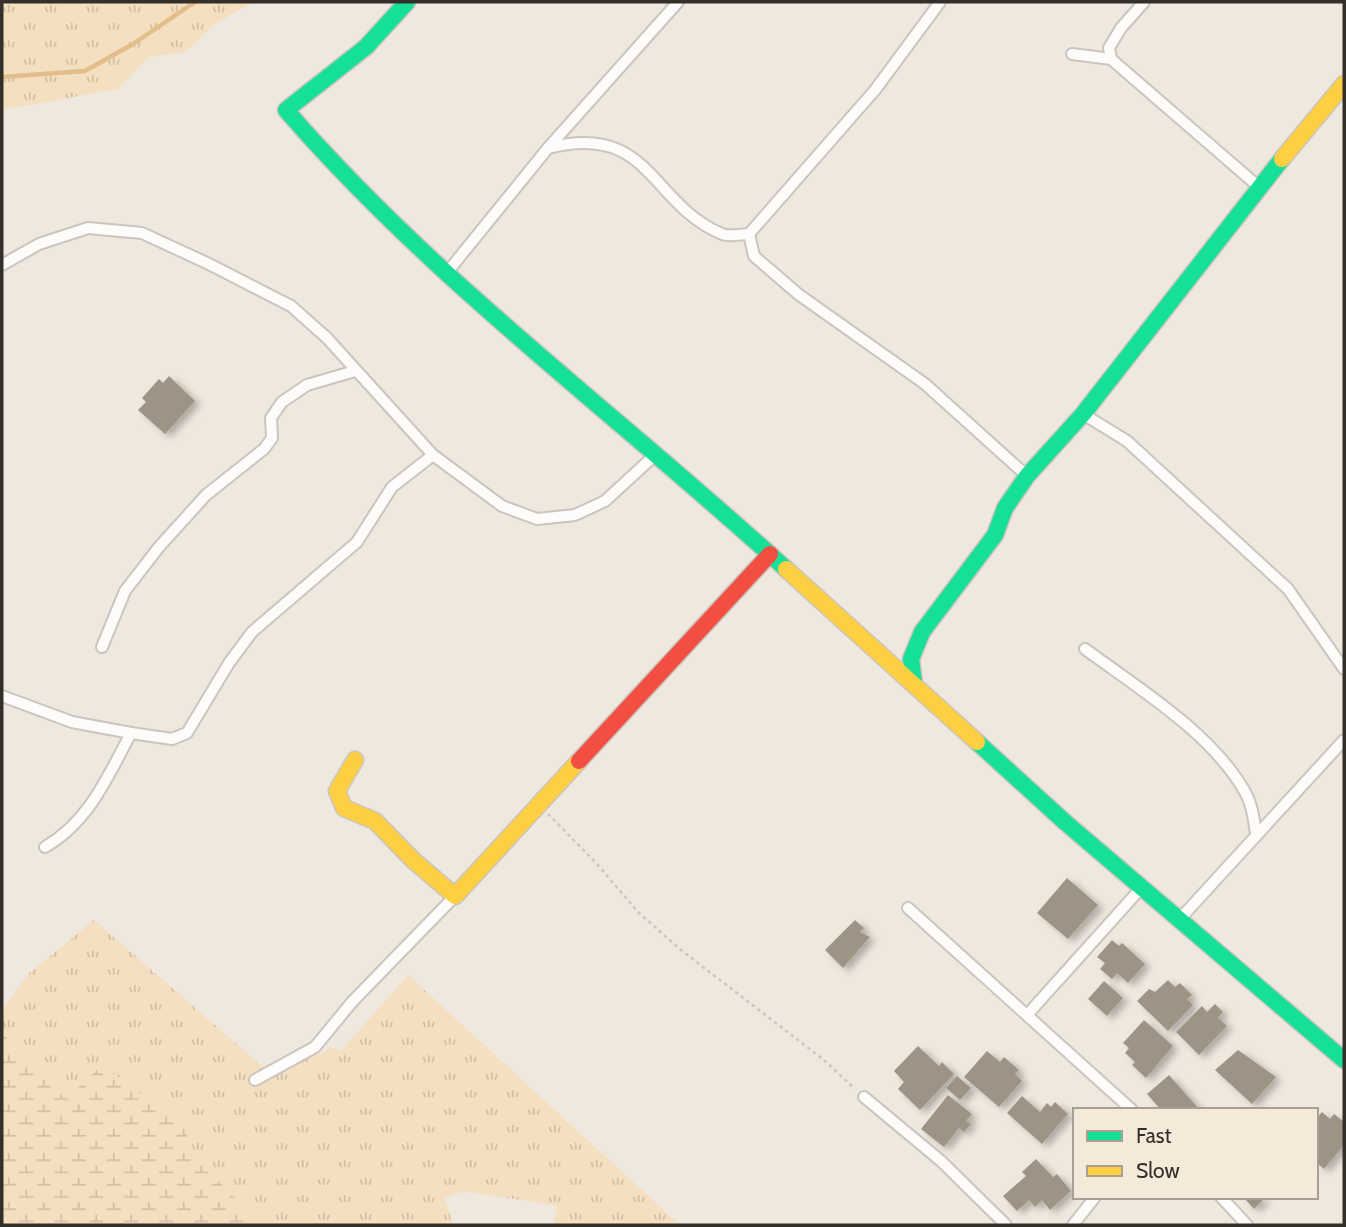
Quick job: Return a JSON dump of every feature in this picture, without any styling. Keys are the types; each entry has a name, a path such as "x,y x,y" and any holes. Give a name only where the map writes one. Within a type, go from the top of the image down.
{"street":[{"path":"407,2 366,47 286,110 332,163 445,275 770,554 1178,921 1344,1060"},
{"path":"445,275 548,148 678,2"},
{"path":"548,148 576,141 606,145 638,159 686,209 724,236 749,234 875,90 940,2"},
{"path":"1111,59 1109,48 1121,28 1143,2"},
{"path":"1073,54 1111,59 1259,187"},
{"path":"914,683 911,659 922,632 995,535 1005,508 1027,476 1083,414 1259,187 1344,84"},
{"path":"2,265 39,244 88,228 142,233 291,306 327,338 433,455 502,506 537,519 575,514 605,501 655,455"},
{"path":"749,234 754,256 798,293 925,384 1027,476"},
{"path":"102,647 125,591 159,547 206,495 264,449 272,438 271,418 282,402 307,385 355,371"},
{"path":"1083,414 1127,441 1288,589 1344,669"},
{"path":"2,696 72,722 172,739 187,733 229,663 252,632 357,542 392,487 433,455"},
{"path":"255,1080 314,1047 352,1002 455,896 770,554"},
{"path":"1086,649 1184,723 1223,762 1246,793 1256,834"},
{"path":"45,847 65,836 89,808 131,733"},
{"path":"1178,921 1344,740"},
{"path":"355,760 337,791 344,808 375,821 414,862 455,896"},
{"path":"1027,1015 1142,887"},
{"path":"908,908 1130,1108"},
{"path":"864,1097 941,1161 1006,1225"},
{"path":"1073,1225 1093,1199"},
{"path":"1223,1199 1247,1225"}],"path":[{"path":"538,805 597,864 638,912 681,950 824,1060 864,1097"}],"green space":[{"path":"2,2 253,2 215,24 186,52 149,57 118,89 2,110"},
{"path":"94,920 263,1067 300,1048 320,1055 330,1047 341,1051 408,975 680,1225 553,1225 557,1206 464,1191 445,1198 453,1225 246,1225 245,1206 201,1165 182,1125 66,1099 2,1033 2,1011 28,974"},
{"path":"2,1033 66,1099 102,1065 182,1125 201,1165 245,1206 246,1225 2,1225"}],"building":[{"path":"169,376 195,401 165,434 138,410 146,402 142,398 159,379 163,383"},
{"path":"1067,878 1098,905 1068,939 1037,913"},
{"path":"855,920 864,928 860,932 870,937 843,968 825,950"},
{"path":"1112,940 1119,946 1122,943 1145,964 1128,983 1117,973 1112,979 1100,969 1105,963 1097,957"},
{"path":"1168,980 1175,987 1180,983 1192,995 1187,999 1193,1005 1168,1031 1137,1001 1149,989 1155,992"},
{"path":"1104,981 1123,998 1107,1016 1088,999"},
{"path":"1215,1004 1223,1012 1218,1018 1227,1026 1199,1055 1176,1032 1202,1006 1207,1012"},
{"path":"1144,1020 1173,1046 1146,1078 1132,1065 1135,1062 1125,1053 1129,1048 1123,1043"},
{"path":"918,1046 939,1066 942,1062 954,1074 920,1110 898,1089 904,1082 894,1071"},
{"path":"1238,1050 1276,1077 1252,1104 1215,1070"},
{"path":"987,1051 1000,1062 1004,1057 1019,1070 1015,1074 1022,1081 999,1107 964,1077"},
{"path":"1169,1075 1198,1108 1159,1108 1147,1094"},
{"path":"957,1076 971,1088 960,1100 946,1088"},
{"path":"948,1095 972,1114 966,1121 971,1124 964,1132 959,1128 944,1147 921,1129"},
{"path":"1022,1096 1040,1112 1047,1103 1051,1107 1055,1102 1068,1114 1042,1144 1007,1113"},
{"path":"1322,1112 1330,1119 1334,1114 1344,1122 1344,1145 1324,1169 1318,1164 1318,1117"},
{"path":"1036,1159 1053,1177 1057,1174 1071,1191 1050,1210 1042,1200 1035,1207 1029,1200 1017,1211 1003,1196 1026,1176 1022,1172"},
{"path":"1245,1199 1264,1199 1254,1209"}],"waterway":[{"path":"2,77 85,71 133,44 195,2"}],"traffic: fast":[{"path":"407,2 366,47 286,110 343,173 466,290 786,569"},
{"path":"914,683 911,659 922,632 995,535 1005,508 1027,476 1083,414 1282,159"},
{"path":"977,742 1066,823 1344,1060"}],"traffic: slow":[{"path":"1282,159 1344,84"},
{"path":"786,569 977,742"},
{"path":"355,760 337,791 344,808 375,821 414,861 455,896 579,761"}],"traffic: jam":[{"path":"579,761 770,554"}]}
